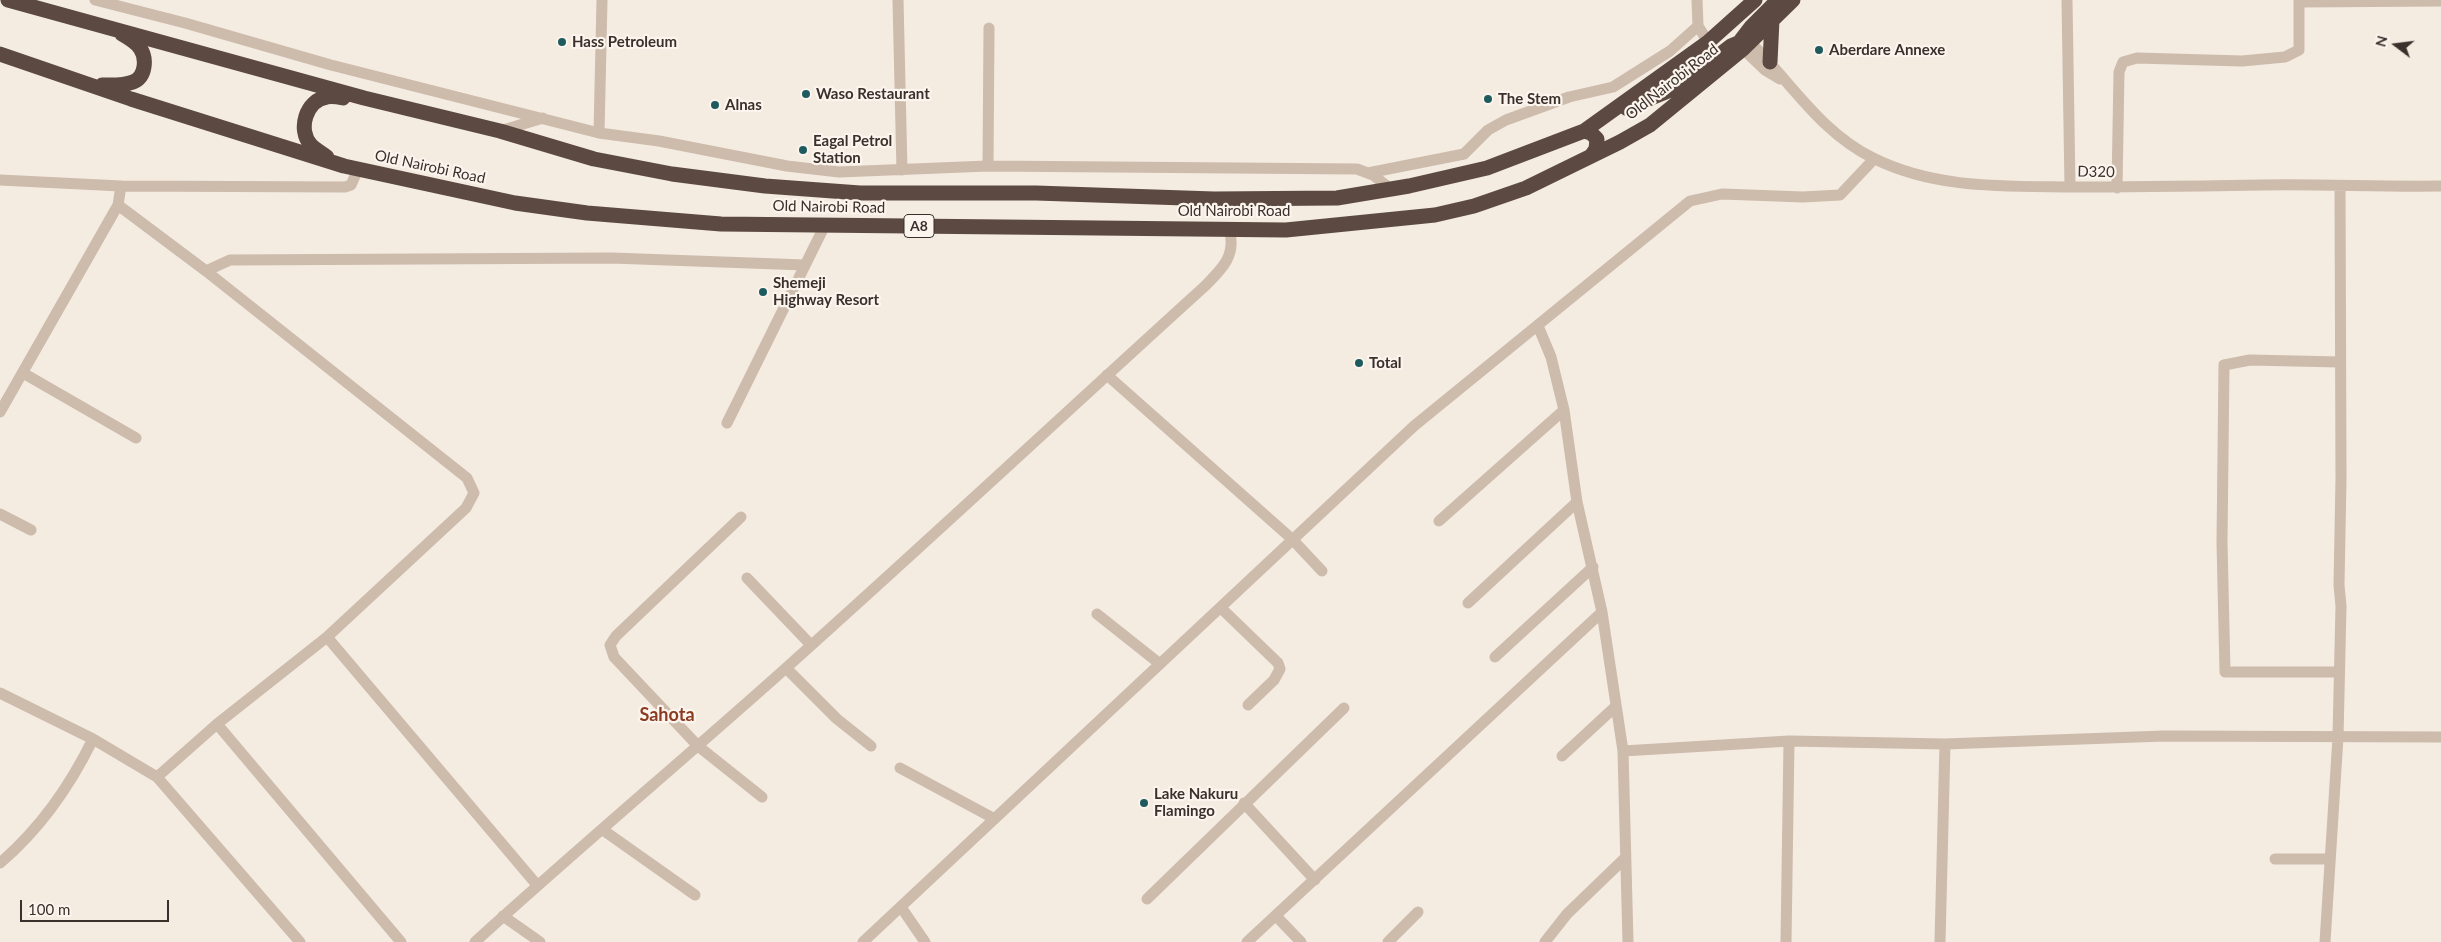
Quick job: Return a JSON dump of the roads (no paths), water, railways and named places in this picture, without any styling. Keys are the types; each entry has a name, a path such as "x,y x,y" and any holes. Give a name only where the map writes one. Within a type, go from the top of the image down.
{"highway":[{"name":"Old Nairobi Road","path":"8,0 364,98 500,131 594,159 672,174 765,186 860,193 1036,193 1281,199 1337,198 1392,190 1487,168 1584,131 1708,42 1755,0"},
{"path":"1610,112 1634,106 1678,87 1745,44 1751,27 1778,0"},
{"name":"Old Nairobi Road","path":"0,54 131,99 351,168 516,203 587,213 720,224 1286,230 1435,215 1474,206 1526,188 1650,125 1745,44 1793,0"},
{"path":"1770,62 1772,20"},
{"path":"92,85 117,85 133,82 139,79 144,70 144,58 140,48 134,41 105,26"},
{"path":"351,168 310,144 304,130 304,119 318,101 327,97 364,98"},
{"path":"1584,131 1592,133 1597,139 1596,149 1591,156"}],"street":[{"path":"94,0 185,23 331,65 599,133 659,141 787,166 839,172 988,166 1358,169 1368,173 1392,190"},
{"path":"599,133 602,0"},
{"path":"898,0 902,170"},
{"path":"1697,0 1698,26 1708,42"},
{"path":"2067,0 2070,187"},
{"path":"2117,188 2119,72 2123,62 2137,58 2242,61 2285,57 2299,50 2299,1 2441,1"},
{"path":"1368,173 1464,154 1488,130 1506,120 1569,97 1613,87 1670,51 1698,26"},
{"path":"988,166 990,28"},
{"name":"D320","path":"1745,44 1770,62 1784,81 1828,127 1874,159 1910,172 1972,185 2117,188 2265,185 2340,187 2441,186"},
{"name":"D320","path":"1745,44 1765,70 1784,81"},
{"path":"500,131 543,118"},
{"path":"863,942 987,828 993,818 1221,608 1414,426 1690,202 1722,194 1803,197 1840,195 1874,159"},
{"path":"0,180 121,186 345,188 352,185 351,168"},
{"path":"0,411 118,205 121,186"},
{"path":"2325,942 2338,737 2341,606 2339,585 2341,479 2339,362 2340,187"},
{"path":"118,205 206,271 467,478 472,484 474,493 466,508 327,637 217,724 157,777"},
{"path":"727,423 825,225"},
{"path":"475,942 537,885 603,830 786,668 1226,265 1230,256 1232,240 1229,229"},
{"path":"206,271 230,260 612,258 805,266"},
{"path":"1538,326 1551,357 1564,410 1577,502 1602,612 1623,750 1624,859 1628,942"},
{"path":"2339,362 2250,360 2224,365 2222,542 2226,672 2339,672"},
{"path":"23,373 136,438"},
{"path":"1107,375 1292,539 1322,571"},
{"path":"1439,521 1564,410"},
{"path":"1468,602 1577,502"},
{"path":"0,514 30,530"},
{"path":"741,517 616,636 610,646 614,657 698,746 762,797"},
{"path":"1495,657 1593,567"},
{"path":"747,578 811,645"},
{"path":"1221,608 1279,665 1280,672 1274,680 1248,705"},
{"path":"1247,942 1602,612"},
{"path":"1097,614 1160,664"},
{"path":"327,637 537,885"},
{"path":"786,668 837,719 871,746"},
{"path":"0,693 93,739 157,777 300,942"},
{"path":"1562,756 1615,707"},
{"path":"1147,899 1344,708"},
{"path":"217,724 401,942"},
{"path":"1623,750 1789,741 1945,744 2164,736 2441,737"},
{"path":"0,863 37,829 93,739"},
{"path":"1786,942 1789,741"},
{"path":"1940,942 1945,744"},
{"path":"900,768 993,818"},
{"path":"1244,803 1315,880"},
{"path":"603,830 695,895"},
{"path":"1546,942 1567,914 1624,859"},
{"path":"2275,859 2329,859"},
{"path":"901,907 925,942"},
{"path":"1388,942 1418,912"},
{"path":"503,916 540,942"},
{"path":"1276,916 1301,942"}],"place":[{"name":"Hass Petroleum","path":"562,42"},
{"name":"Aberdare Annexe","path":"1819,50"},
{"name":"Waso Restaurant","path":"806,94"},
{"name":"The Stem","path":"1488,99"},
{"name":"Alnas","path":"715,105"},
{"name":"Eagal Petrol Station","path":"803,150"},
{"name":"Shemeji Highway Resort","path":"763,292"},
{"name":"Total","path":"1359,363"},
{"name":"Lake Nakuru Flamingo","path":"1144,803"}],"district":[{"name":"Sahota","path":"667,715"}]}
